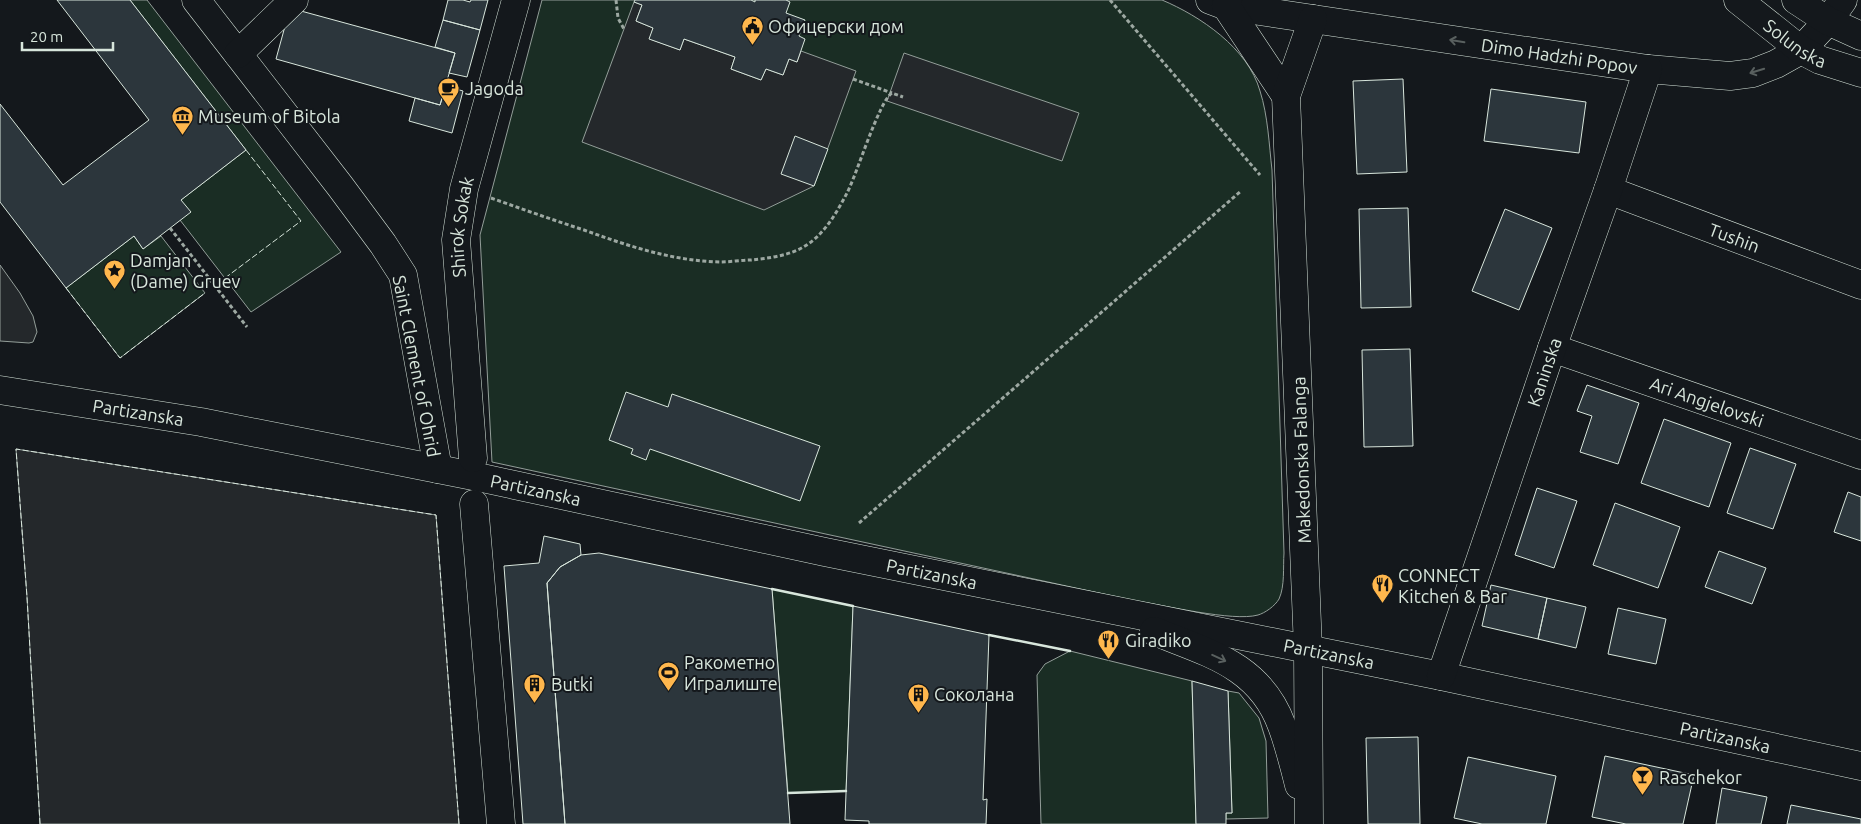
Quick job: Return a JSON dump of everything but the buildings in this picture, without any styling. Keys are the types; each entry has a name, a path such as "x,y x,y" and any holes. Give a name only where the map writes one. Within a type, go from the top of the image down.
{"street":[{"name":"Saint Clement of Ohrid","path":"196,0 357,208 403,275 438,469"},
{"path":"238,54 294,0"},
{"name":"Shirok Sokak","path":"473,458 456,240 464,189 516,0"},
{"name":"Solunska","path":"1738,0 1801,50 1820,60 1861,74"},
{"name":"Solunska","path":"1796,0 1835,11 1861,36"},
{"path":"1221,2 1313,19"},
{"path":"1221,2 1286,96"},
{"name":"Dimo Hadzhi Popov","path":"1313,19 1648,69 1730,76 1753,73 1776,64 1801,50 1835,11"},
{"name":"Makedonska Falanga","path":"1308,820 1308,649 1286,96 1313,19"},
{"name":"Kaninska","path":"1441,676 1648,69"},
{"name":"Tushin","path":"1608,190 1861,285"},
{"name":"Ari Angjelovski","path":"1552,348 1861,455"},
{"name":"Partizanska","path":"0,390 201,422 438,469 826,552 1441,676 1861,766"},
{"path":"474,504 501,824"},
{"path":"1093,606 1226,661 1256,683 1270,701 1282,726 1308,820"}],"path":[{"path":"616,0 618,18 624,29"},
{"path":"1110,0 1263,180"},
{"path":"854,80 903,96"},
{"path":"464,189 636,248 678,257 720,262 765,259 790,253 806,246 823,230 835,214 851,186 881,108 889,95 895,94"},
{"path":"859,523 1241,191"},
{"path":"170,228 247,327"}],"green space":[{"path":"130,0 147,0 341,252 251,312 180,220 181,200 246,150"},
{"path":"542,0 1162,0 1192,15 1221,35 1245,61 1254,75 1267,120 1272,170 1284,553 1282,588 1277,602 1264,613 1247,617 1216,615 1180,609 492,462 480,235"},
{"path":"134,236 143,249 161,236 205,293 120,358 66,288"},
{"path":"772,589 853,606 846,791 788,793"},
{"path":"1070,651 1192,681 1196,824 1041,824 1037,675 1045,664"},
{"path":"1228,691 1239,693 1259,718 1266,741 1268,818 1226,819 1226,813 1232,813"}],"shaded area":[{"path":"634,2 642,5 636,21 653,28 650,39 680,50 684,39 735,57 731,69 761,80 766,69 783,75 789,59 797,62 801,51 856,71 814,186 764,210 582,142"},
{"path":"904,53 1079,113 1062,161 887,101"},
{"path":"0,265 20,293 33,316 37,332 33,342 0,341"},
{"path":"16,449 436,515 459,824 40,824 27,597"}],"fence":[{"path":"225,278 301,221 246,150"},
{"path":"66,288 120,358 205,293"},
{"path":"40,824 27,597 16,449 436,515 459,824"}],"wall":[{"path":"772,589 853,606"},
{"path":"989,635 1070,651"},
{"path":"788,793 846,791"}],"place":[{"name":"Офицерски дом","path":"752,45"},
{"name":"Jagoda","path":"449,107"},
{"name":"Museum of Bitola","path":"182,135"},
{"name":"Damjan (Dame) Gruev","path":"114,289"},
{"name":"CONNECT Kitchen & Bar","path":"1382,604"},
{"name":"Giradiko","path":"1109,659"},
{"name":"Ракометно Игралиште","path":"668,691"},
{"name":"Butki","path":"535,703"},
{"name":"Соколана","path":"918,713"},
{"name":"Raschekor","path":"1643,796"}]}
